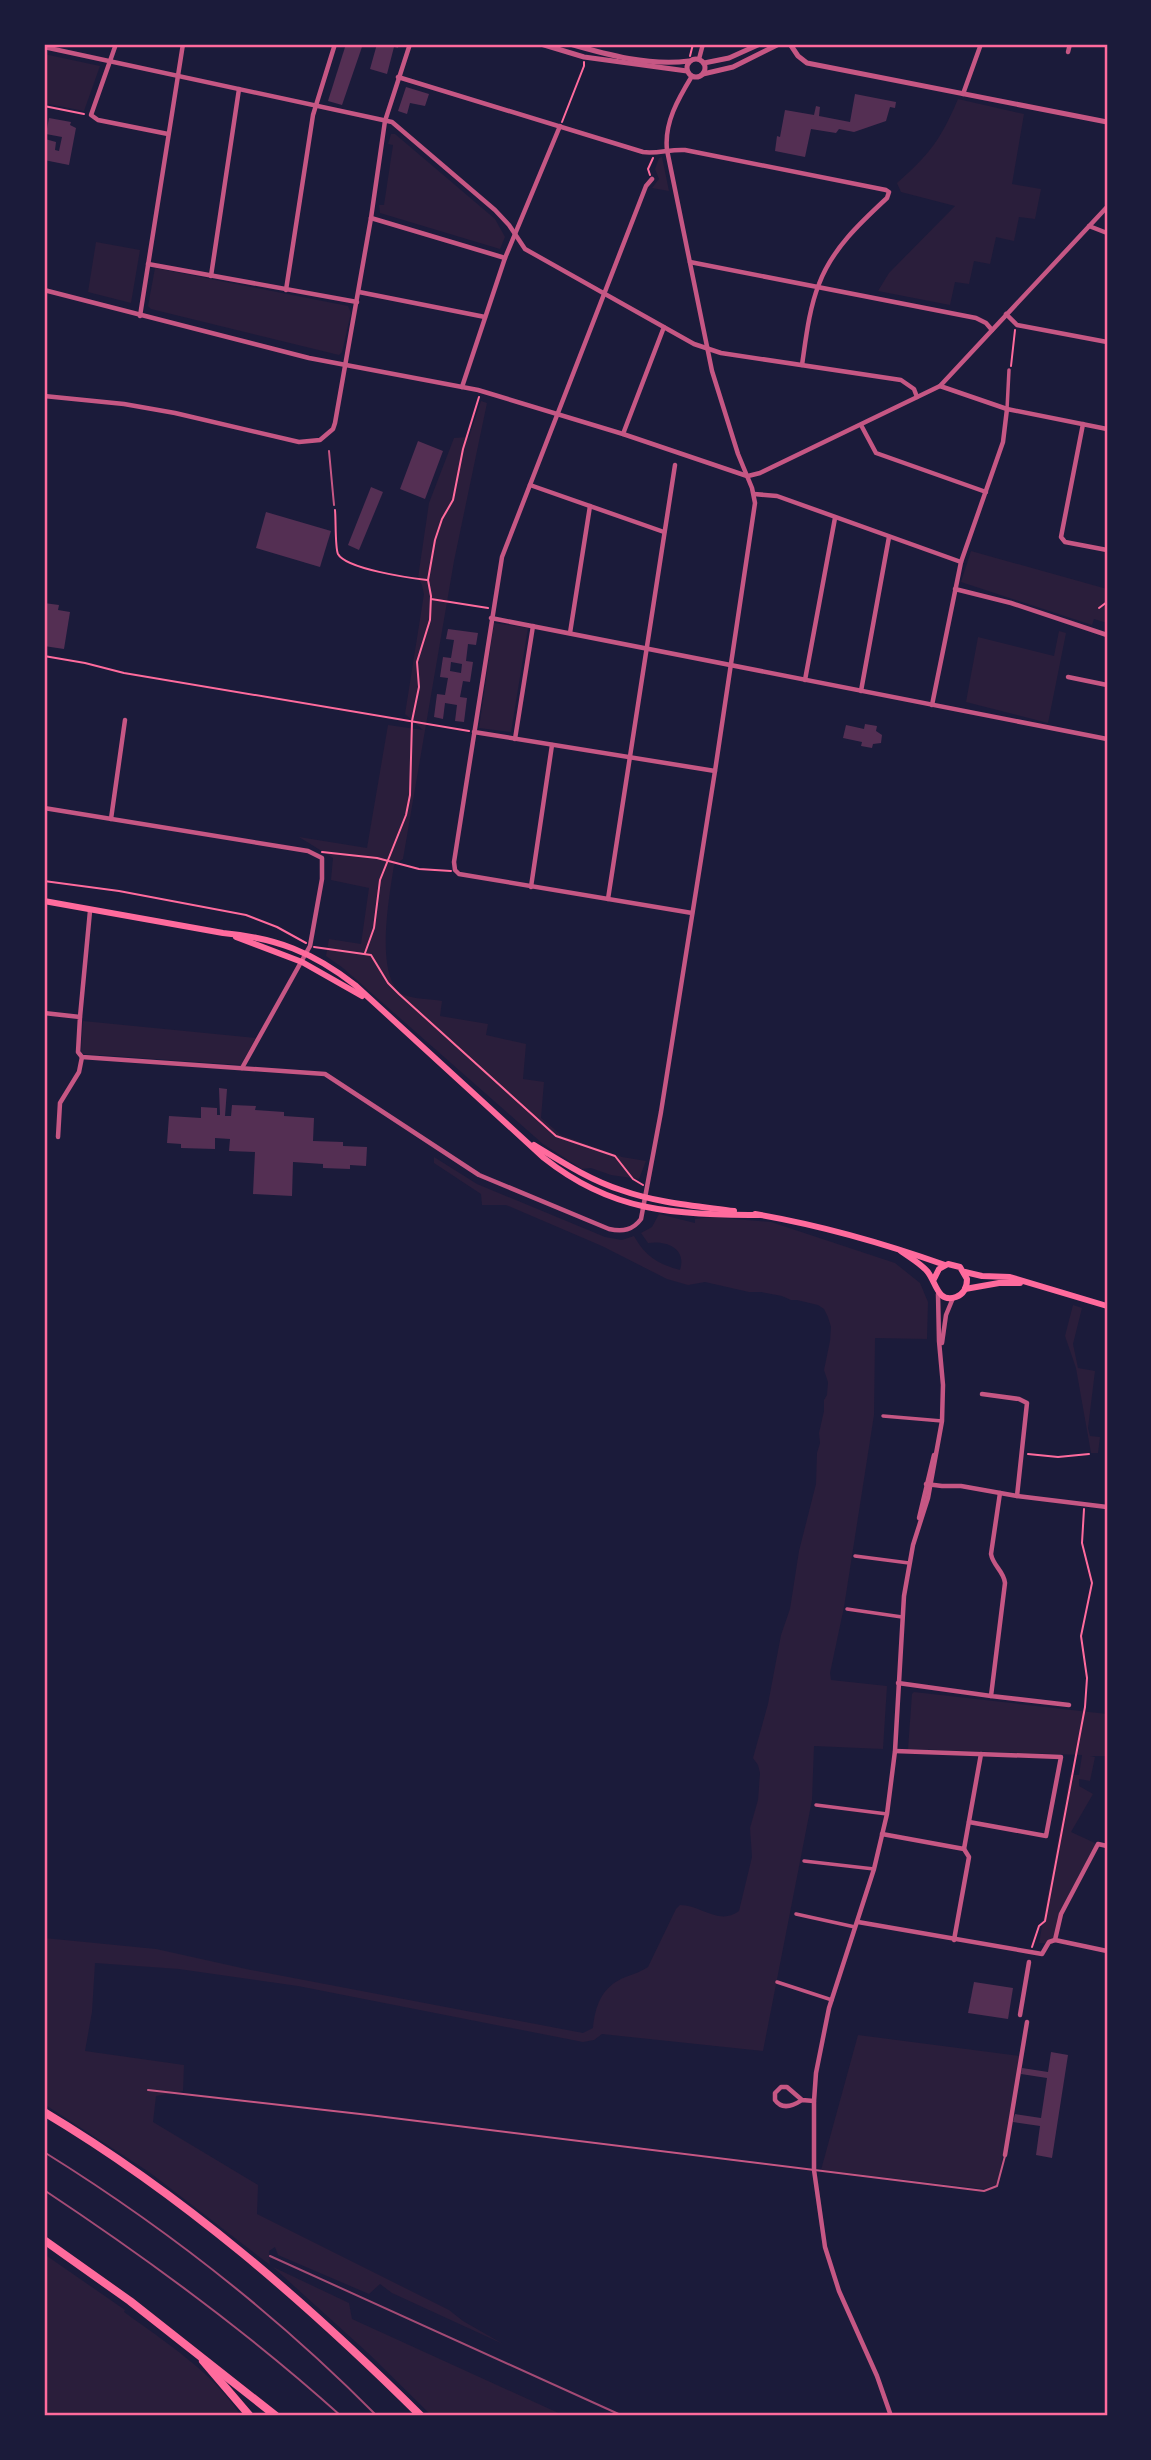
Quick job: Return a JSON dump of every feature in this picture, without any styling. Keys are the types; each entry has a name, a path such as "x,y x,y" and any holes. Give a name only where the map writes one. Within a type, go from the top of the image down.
{"highway":[{"path":"44,2112 121,2162 258,2266 309,2309 421,2416"},
{"path":"44,2240 187,2344 276,2416"},
{"path":"187,2344 250,2416"}],"main road":[{"path":"44,903 115,913"},
{"path":"44,903 260,937 307,953 331,966 567,1176 601,1194 644,1207 693,1214 758,1215"},
{"path":"223,933 302,962 329,975 381,1009"},
{"path":"521,1136 569,1166 622,1191 814,1226 896,1248 944,1265 956,1265 965,1272 1010,1277 1107,1306"},
{"path":"896,1248 926,1270 938,1293 944,1296 953,1298 965,1289 999,1283 1039,1285"},
{"path":"933,1282 936,1271 944,1265"},
{"path":"965,1272 965,1289"}],"street":[{"path":"116,44 91,115 97,120 169,134"},
{"path":"140,316 183,44"},
{"path":"286,290 315,106 335,44"},
{"path":"44,396 124,404 175,413 299,442 320,440 333,429 372,218 385,121 410,44"},
{"path":"541,44 584,57 696,77 733,67 779,44"},
{"path":"570,44 639,60 676,63 729,58 760,44"},
{"path":"703,44 703,74"},
{"path":"790,44 798,56 807,62 1107,122"},
{"path":"963,94 981,44"},
{"path":"1068,52 1070,44"},
{"path":"44,47 385,121 399,127 495,210 525,249 534,256 664,327 720,353 901,380 914,389 918,397"},
{"path":"90,911 78,1052 82,1057 326,1074 479,1175 609,1229 633,1228 641,1219 715,771 754,511 754,494 734,443 707,348 667,150 667,131 690,74 689,61"},
{"path":"398,77 643,152 654,154 667,150 685,150 889,192 887,198 839,248 826,266 817,286 802,365"},
{"path":"211,276 239,89"},
{"path":"462,387 505,258 560,126"},
{"path":"652,179 646,186 602,294 502,557 454,862 455,870 459,874 692,913"},
{"path":"44,290 309,358 481,391 623,434 747,476 761,472 940,386 1107,207"},
{"path":"372,218 505,258"},
{"path":"1089,226 1107,233"},
{"path":"690,262 976,318 992,330"},
{"path":"148,264 357,302"},
{"path":"359,292 485,317"},
{"path":"1006,314 1017,325 1107,342"},
{"path":"623,434 664,327"},
{"path":"932,705 961,562 1003,442 1009,370"},
{"path":"940,386 1007,409 1107,429"},
{"path":"1083,424 1061,537 1065,542 1107,550"},
{"path":"861,425 876,453 986,492"},
{"path":"608,899 675,465"},
{"path":"530,485 664,532"},
{"path":"754,494 777,496 961,562"},
{"path":"570,632 590,506"},
{"path":"805,680 835,518"},
{"path":"861,691 889,537"},
{"path":"955,589 1011,603 1107,635"},
{"path":"491,618 1107,740"},
{"path":"515,739 533,626"},
{"path":"1068,677 1107,685"},
{"path":"111,819 125,720"},
{"path":"474,732 715,771"},
{"path":"531,887 552,745"},
{"path":"44,808 309,851 322,858 324,862 314,933 307,953 242,1068"},
{"path":"44,1013 80,1017"},
{"path":"58,1137 60,1103 79,1072 82,1057"},
{"path":"891,2416 877,2376 839,2291 825,2247 814,2170 814,2101 816,2073 832,2000 858,1925 887,1814 895,1751 902,1617 909,1563 938,1448 942,1421 943,1385 938,1293"},
{"path":"940,1351 946,1315 953,1298"},
{"path":"982,1394 1019,1399 1027,1403 1017,1496"},
{"path":"883,1416 942,1421"},
{"path":"928,1484 961,1486 1107,1507"},
{"path":"991,1696 1005,1583 1004,1575 991,1555 1000,1493"},
{"path":"855,1556 909,1563"},
{"path":"847,1609 902,1617"},
{"path":"898,1683 1069,1705"},
{"path":"895,1751 1061,1757 1046,1836 969,1822"},
{"path":"954,1940 969,1857 964,1849 981,1754"},
{"path":"816,1805 887,1814"},
{"path":"883,1834 964,1849"},
{"path":"1055,1940 1061,1913 1098,1844 1107,1846"},
{"path":"804,1861 874,1870"},
{"path":"796,1914 1042,1954 1049,1942 1055,1940 1107,1951"},
{"path":"1020,2015 1029,1962"},
{"path":"776,1982 832,2000"},
{"path":"1005,2155 1027,2022"},
{"path":"802,2100 793,2106 783,2106 775,2099 775,2093 781,2087 787,2087 802,2100 814,2101"}],"lane":[{"path":"329,452 334,505"},
{"path":"148,2090 984,2191 997,2186 1005,2155"}],"path":[{"path":"690,53 693,44"},
{"path":"560,126 584,66 584,57"},
{"path":"44,106 91,115"},
{"path":"652,179 648,169 654,154"},
{"path":"1009,370 1013,332 1017,325"},
{"path":"364,954 374,928 380,880 408,805 412,721 419,687 417,662 426,637 431,599 428,580 435,540 442,519 453,500 463,449 481,391"},
{"path":"334,505 338,530 337,548 339,556 345,561 391,574 428,580"},
{"path":"431,599 492,609"},
{"path":"1098,608 1107,602"},
{"path":"44,656 124,673 474,732"},
{"path":"317,855 322,852 335,852 428,870 455,870"},
{"path":"1023,1453 1058,1457 1089,1454"},
{"path":"1031,1952 1033,1937 1045,1921 1084,1714 1087,1678 1081,1636 1092,1583 1082,1543 1085,1504"}],"shaded area":[{"path":"44,54 100,66 84,111 44,103"},
{"path":"958,99 1024,114 1012,184 1041,189 1035,219 1019,217 1014,241 996,237 990,264 974,261 969,284 955,282 950,305 878,291 889,273 955,206 901,192 897,183 933,145"},
{"path":"391,134 395,134 495,219 505,237 500,249 380,213 379,205 384,205 393,145 388,144"},
{"path":"662,157 669,191 652,188 659,179 655,169"},
{"path":"96,242 140,250 131,303 88,292"},
{"path":"155,268 348,306 351,313 342,352 339,355 151,309 148,306"},
{"path":"481,401 487,403 454,561 403,859 394,865 386,935 389,972 395,986 404,995 442,1001 440,1016 488,1024 486,1035 526,1044 523,1079 544,1082 541,1118 561,1135 622,1157 646,1161 639,1179 611,1175 591,1168 582,1169 543,1144 326,956 329,939 361,944 369,888 331,880 333,858 299,837 367,848 388,725 423,730 405,714 424,594 418,578 429,503 454,438 469,437"},
{"path":"971,551 1107,589 1107,623 1094,619 1092,625 961,582"},
{"path":"494,623 528,628 511,732 479,728"},
{"path":"1059,631 1066,633 1048,723 966,702 978,637 1054,656"},
{"path":"83,1021 256,1038 241,1065 84,1054 81,1052"},
{"path":"434,1157 477,1184 605,1237 622,1240 634,1236 653,1258 680,1270 678,1251 668,1244 648,1243 641,1233 652,1227 659,1214 695,1223 695,1219 711,1217 771,1222 895,1263 920,1283 928,1302 927,1339 875,1338 874,1415 844,1607 830,1673 831,1680 887,1686 883,1749 814,1746 812,1800 763,2051 602,2034 594,2040 583,2042 298,1986 179,1969 95,1963 92,2012 85,2051 184,2065 183,2091 156,2096 153,2122 258,2185 257,2214 449,2310 503,2344 392,2293 380,2284 369,2294 278,2255 275,2247 269,2251 270,2265 149,2172 44,2104 44,1938 156,1949 246,1969 583,2033 593,2028 597,2006 608,1988 648,1967 680,1905 717,1916 732,1915 739,1911 752,1857 750,1828 758,1800 760,1773 753,1758 768,1704 781,1635 790,1609 799,1551 816,1484 819,1433 828,1382 824,1370 830,1341 831,1327 828,1317 818,1305 782,1296 705,1282 688,1285 667,1279 602,1246 506,1205 482,1205 481,1194 434,1163"},
{"path":"1073,1305 1082,1308 1073,1344 1078,1368 1095,1371 1088,1428 1090,1436 1100,1437 1098,1453 1091,1453 1076,1368 1065,1336"},
{"path":"914,1692 1107,1714 1107,1756 1090,1756 1095,1757 1090,1781 1079,1779 1079,1786 1093,1794 1071,1832 1095,1843 1096,1849 1059,1919 1053,1944 1039,1943 1070,1775 1079,1775 1082,1755 908,1749"},
{"path":"858,2035 1019,2056 999,2179 995,2185 984,2189 821,2170"},
{"path":"44,2254 125,2310 124,2312 188,2359 217,2386 241,2416 44,2416"},
{"path":"273,2267 349,2303 352,2319 565,2416 432,2416 368,2353"}],"building":[{"path":"346,44 363,44 342,105 328,101"},
{"path":"377,44 399,44 398,48 394,47 387,74 370,69"},
{"path":"406,87 429,94 425,106 410,103 407,114 398,111"},
{"path":"855,94 896,102 895,108 890,107 886,121 854,132 839,129 836,133 811,129 805,157 775,151 785,110 814,115 816,106 820,107 819,116 850,122"},
{"path":"49,118 71,122 70,125 76,128 69,165 44,160 45,139 56,142 55,150 59,151 62,137 46,134"},
{"path":"418,441 443,451 425,499 400,489"},
{"path":"371,487 383,492 359,550 348,545"},
{"path":"266,512 331,531 320,567 256,548"},
{"path":"44,603 59,605 58,610 70,612 64,649 44,646"},
{"path":"448,629 478,633 476,645 468,644 466,661 473,662 470,682 463,681 460,697 467,698 464,722 455,721 457,705 445,703 443,719 434,717 437,694 445,695 448,678 440,677 443,657 451,658 454,640 446,639","holes":["451,662 462,664 461,673 450,671"]},
{"path":"865,724 877,726 876,731 882,735 881,743 873,744 872,748 861,746 862,742 843,738 846,725 864,729"},
{"path":"219,1088 227,1089 225,1116 231,1116 232,1105 256,1106 255,1110 314,1118 313,1141 343,1142 343,1146 367,1147 366,1166 350,1165 350,1169 323,1168 323,1164 293,1162 292,1196 253,1194 255,1152 229,1151 230,1139 215,1138 215,1149 181,1148 181,1144 167,1143 169,1116 201,1118 201,1107 217,1108 217,1115 220,1115"},
{"path":"974,1982 1013,1988 1008,2019 968,2013"},
{"path":"1051,2052 1068,2055 1052,2158 1036,2155 1040,2126 1013,2122 1015,2114 1041,2118 1047,2078 1021,2074 1022,2068 1048,2072"}],"railway":[{"path":"44,2152 132,2210 218,2274 300,2343 377,2416"},
{"path":"44,2190 197,2298 270,2355 341,2416"},
{"path":"270,2256 623,2416"}]}
